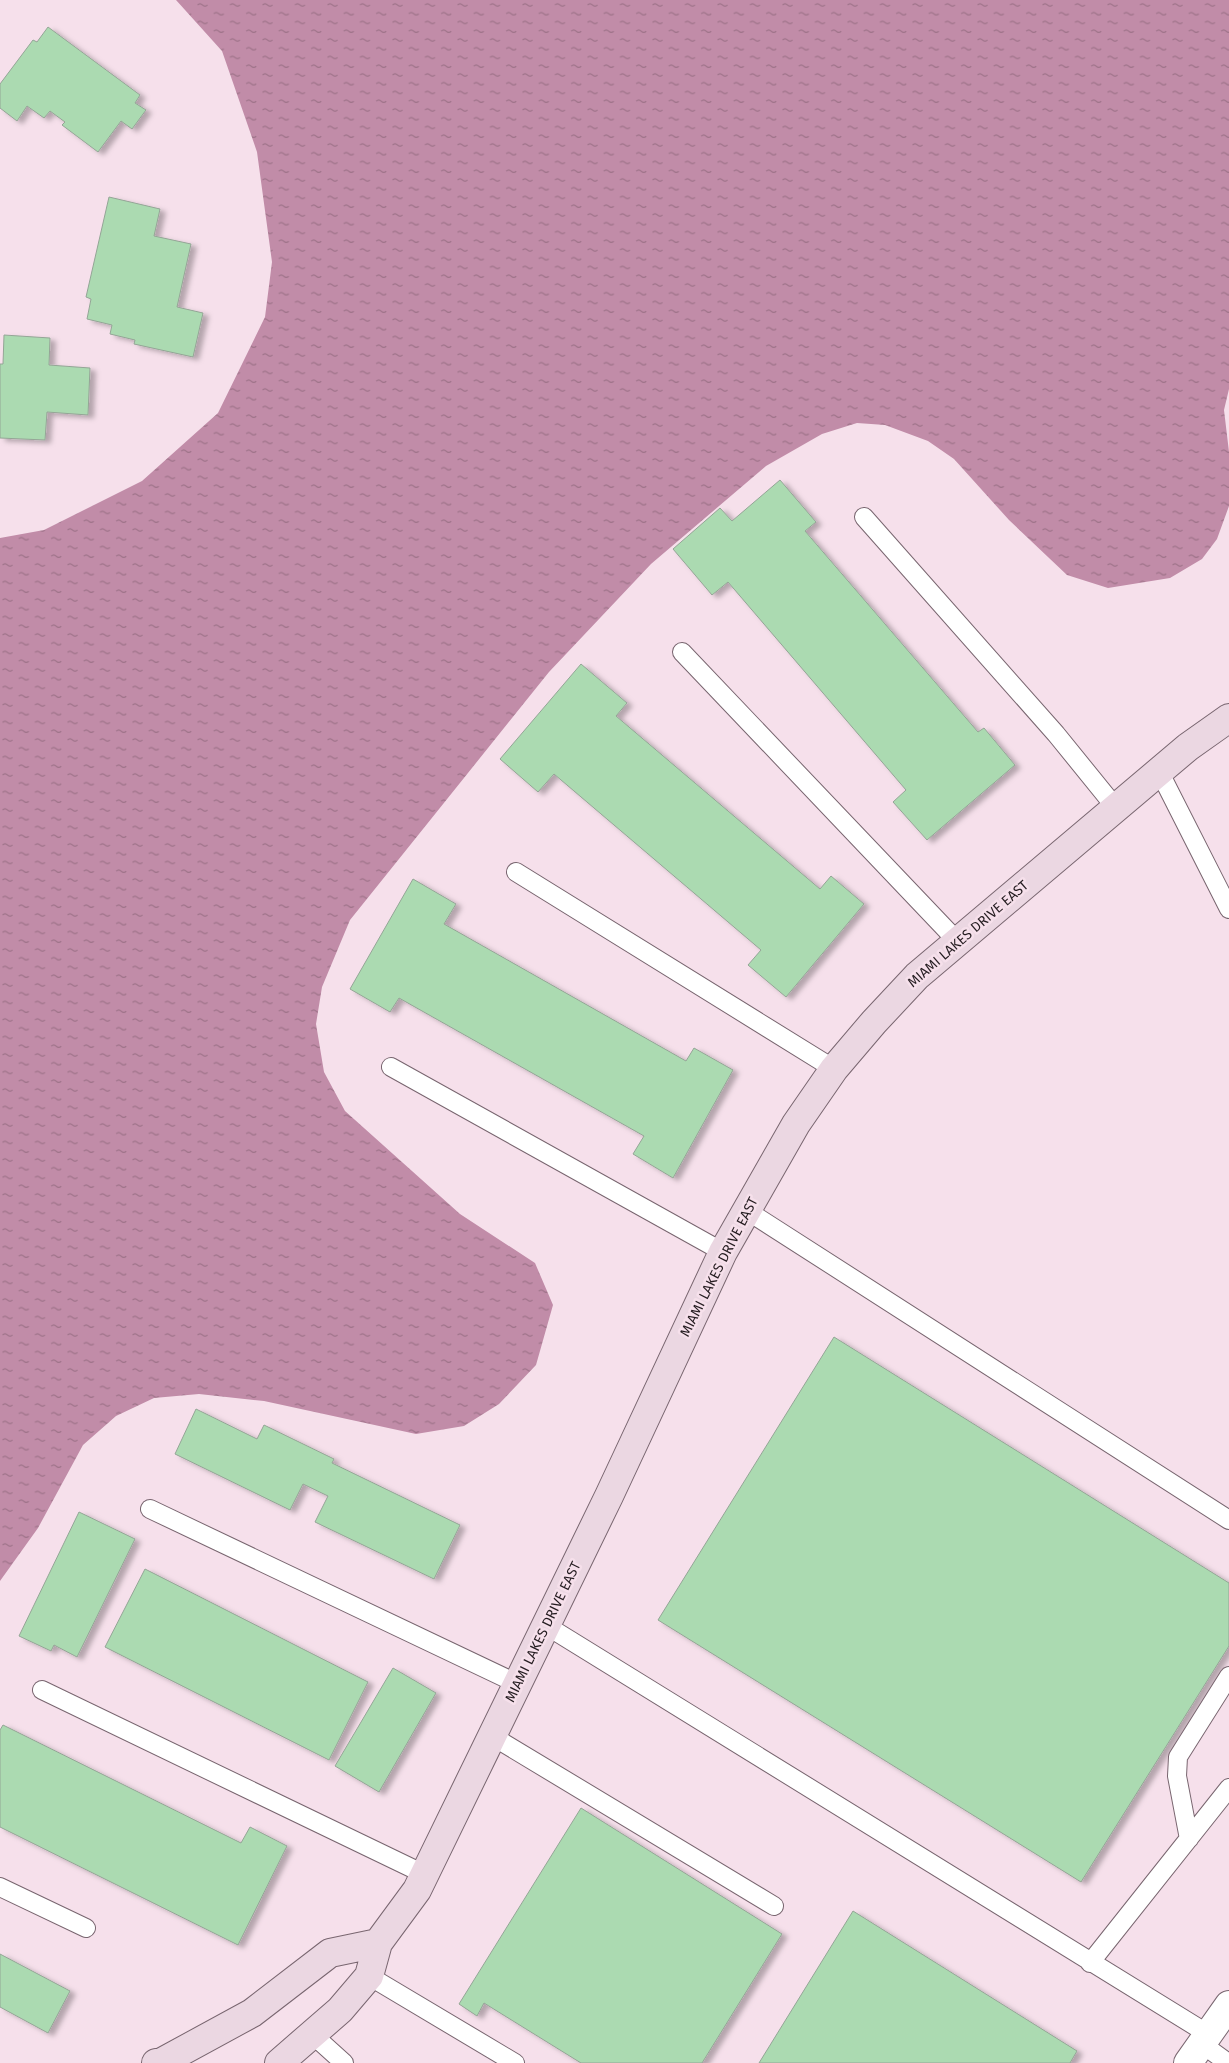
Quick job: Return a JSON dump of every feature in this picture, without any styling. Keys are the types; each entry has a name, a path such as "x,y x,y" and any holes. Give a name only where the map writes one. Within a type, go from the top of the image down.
{"main road":[{"name":"MIAMI LAKES DRIVE EAST","path":"278,2063 340,2010 368,1976 378,1943 417,1890 547,1626 723,1252 796,1124 834,1069 917,976 1188,747 1229,718"},
{"path":"156,2063 162,2063 252,2013 330,1953 378,1943"}],"street":[{"path":"1199,2047 1229,2005"}],"lane":[{"path":"864,517 1056,734 1116,808"},
{"path":"682,652 958,942"},
{"path":"1159,771 1229,909"},
{"path":"516,872 834,1069"},
{"path":"391,1067 723,1252"},
{"path":"746,1210 1229,1520"},
{"path":"150,1509 518,1684"},
{"path":"547,1626 1090,1963 1199,2047 1228,2063"},
{"path":"1189,1839 1176,1776 1178,1757 1229,1676"},
{"path":"42,1690 424,1874"},
{"path":"492,1736 774,1906"},
{"path":"1090,1963 1229,1788"},
{"path":"0,1887 86,1928"},
{"path":"368,1976 515,2063"},
{"path":"312,2034 344,2063"}],"water":[{"path":"176,0 1229,0 1229,389 1224,410 1229,452 1229,506 1217,539 1202,559 1170,578 1108,588 1067,575 1009,520 954,459 928,441 885,425 857,423 822,434 766,466 651,564 549,672 350,920 322,987 316,1024 324,1072 345,1111 460,1214 535,1263 553,1305 536,1365 499,1404 464,1426 416,1434 264,1401 199,1394 154,1398 116,1416 83,1445 38,1528 0,1581 0,538 44,530 142,481 218,413 265,317 272,262 257,152 222,51"}],"building":[{"path":"48,27 140,95 135,103 146,110 132,129 121,121 98,152 62,125 65,122 50,111 44,118 27,106 17,121 0,108 0,84 33,40 37,42"},
{"path":"109,197 160,209 154,236 191,244 177,307 203,313 193,357 134,344 135,340 110,334 112,325 87,319 91,299 86,297"},
{"path":"4,335 50,338 49,365 90,368 88,415 47,412 45,440 0,438 0,364 3,364"},
{"path":"780,480 816,522 805,531 978,732 984,728 1015,765 927,840 893,802 906,790 728,582 712,595 673,549 720,508 732,521"},
{"path":"581,664 627,703 616,716 820,889 831,876 864,904 786,997 748,965 761,950 554,774 538,792 500,759"},
{"path":"413,879 456,904 444,924 686,1061 694,1048 733,1070 673,1178 633,1154 644,1136 399,998 390,1012 350,989"},
{"path":"834,1337 1229,1583 1229,1646 1081,1882 658,1620"},
{"path":"196,1409 257,1439 264,1425 334,1459 332,1463 460,1525 434,1579 315,1522 328,1496 303,1484 290,1510 175,1454"},
{"path":"79,1512 135,1539 77,1657 54,1645 51,1651 19,1636"},
{"path":"145,1569 368,1682 329,1760 105,1647"},
{"path":"393,1668 436,1693 379,1792 335,1766"},
{"path":"3,1725 241,1843 250,1827 287,1846 238,1945 0,1827 0,1730"},
{"path":"581,1808 782,1934 702,2063 581,2063 484,2003 477,2016 459,2004"},
{"path":"853,1911 1077,2051 1070,2063 759,2063"},
{"path":"0,1954 70,1991 48,2033 0,2007"}]}
